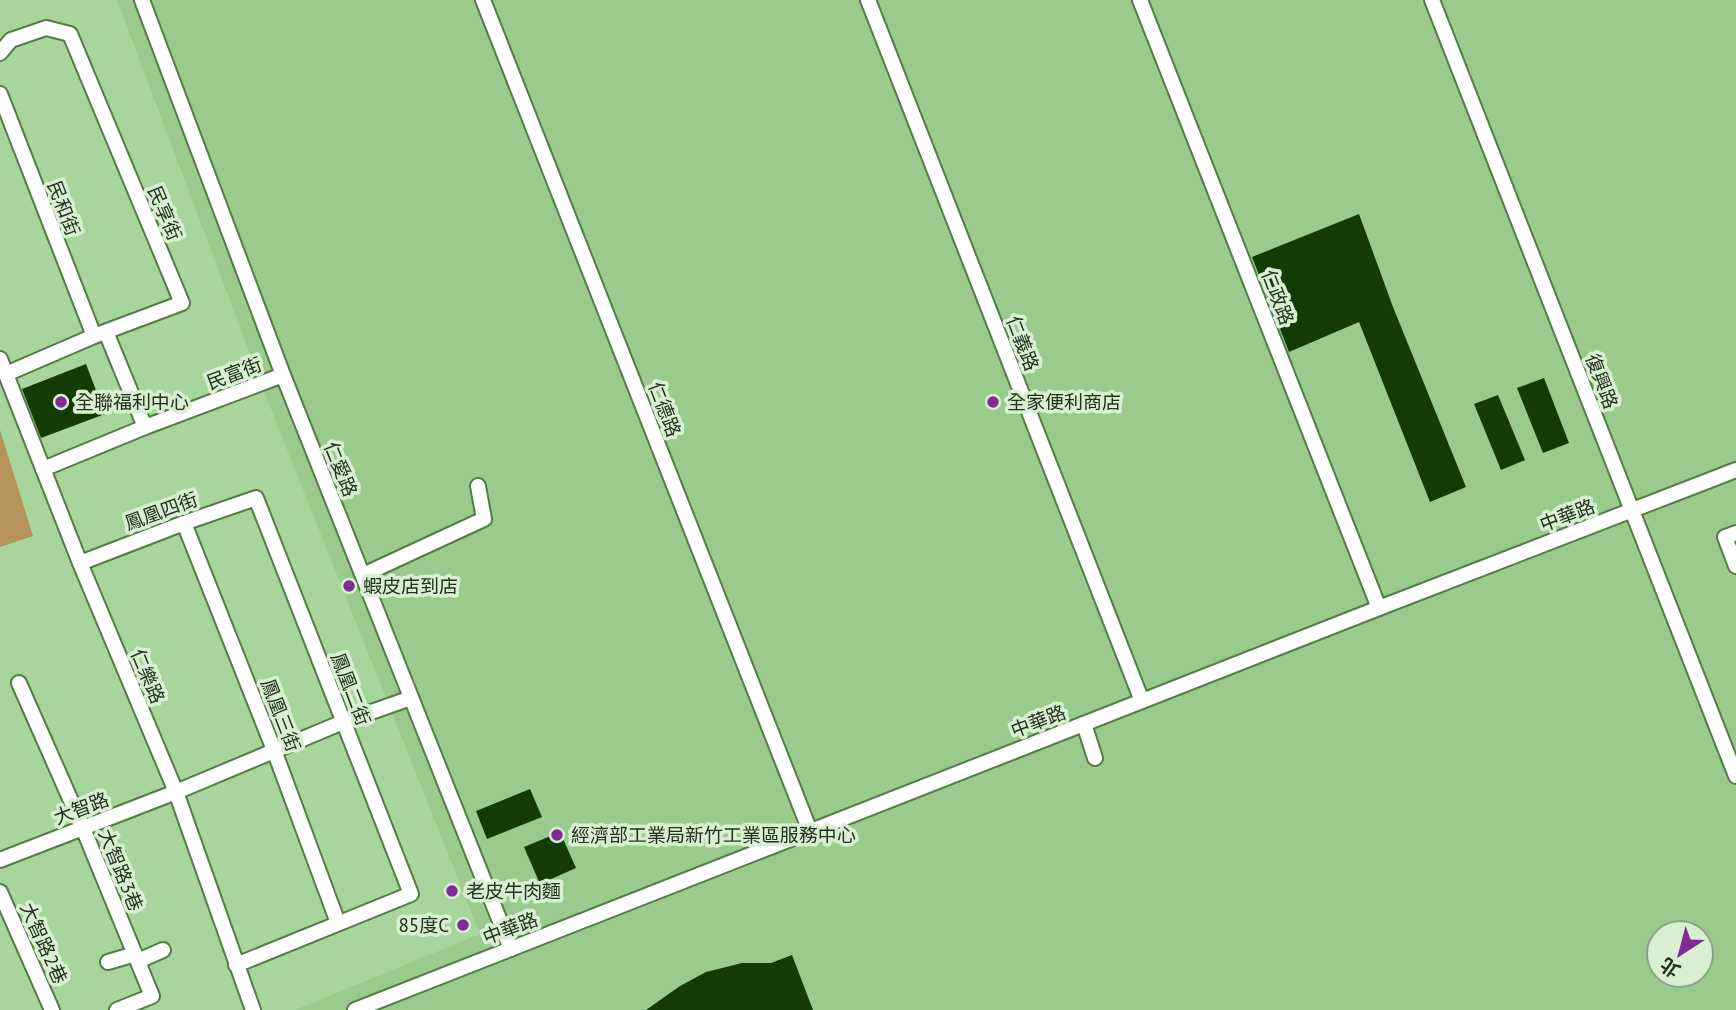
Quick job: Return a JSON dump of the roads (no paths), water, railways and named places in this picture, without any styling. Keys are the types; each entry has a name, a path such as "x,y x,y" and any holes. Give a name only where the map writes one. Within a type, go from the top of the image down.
{"street":[{"name":"仁愛路","path":"142,0 283,375 511,949"},
{"name":"仁德路","path":"483,0 810,831"},
{"name":"仁義路","path":"868,0 1142,701"},
{"name":"仁政路","path":"1140,0 1378,608"},
{"name":"復興路","path":"1432,0 1736,776"},
{"name":"民享街","path":"0,53 11,40 46,28 70,34 182,303 6,374"},
{"name":"民和街","path":"0,94 2,111 100,334 145,426"},
{"name":"仁樂路","path":"0,359 80,563 176,792 253,1010"},
{"name":"民富街","path":"43,469 145,426 283,375"},
{"name":"中華路","path":"355,1010 1736,470"},
{"path":"363,575 484,519 478,486"},
{"name":"鳳凰四街","path":"80,563 256,498"},
{"name":"鳳凰二街","path":"256,498 411,894 338,923"},
{"name":"鳳凰三街","path":"184,523 274,750 338,923"},
{"path":"1736,533 1725,537 1736,566"},
{"name":"大智路3巷","path":"19,683 83,828 152,996 117,1010"},
{"name":"大智路","path":"0,860 176,792 343,722 411,698"},
{"path":"1084,724 1095,758"},
{"name":"大智路2巷","path":"0,892 52,1010"},
{"path":"236,965 338,923"},
{"path":"108,962 163,950"}],"place":[{"name":"全聯福利中心","path":"61,402"},
{"name":"全家便利商店","path":"993,402"},
{"name":"蝦皮店到店","path":"349,586"},
{"name":"經濟部工業局新竹工業區服務中心","path":"557,835"},
{"name":"老皮牛肉麵","path":"452,891"},
{"name":"85度C","path":"463,925"}]}
